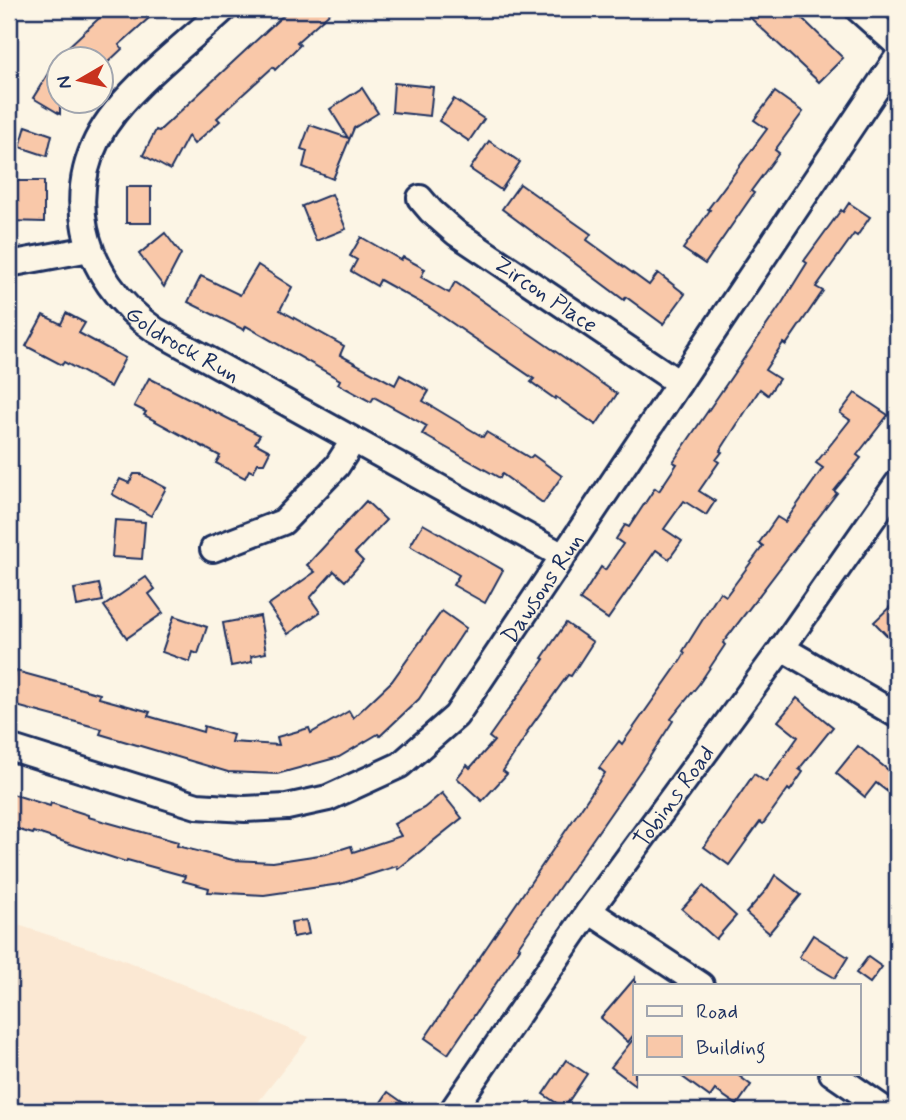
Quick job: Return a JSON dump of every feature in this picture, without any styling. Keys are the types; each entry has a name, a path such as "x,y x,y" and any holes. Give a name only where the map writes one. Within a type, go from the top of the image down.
{"street":[{"name":"Goldrock Run","path":"224,9 127,98 102,131 92,151 83,191 84,219 90,249 103,279 140,320 563,556"},
{"path":"858,9 897,44"},
{"name":"Dawsons Run","path":"9,747 197,806 245,809 287,807 328,798 400,765 456,716 897,58"},
{"name":"Zircon Place","path":"420,198 430,211 456,233 678,383"},
{"path":"9,264 90,249"},
{"path":"213,550 283,522 337,467 353,441"},
{"name":"Tobins Road","path":"452,1111 589,911 782,648 897,484"},
{"path":"782,648 897,715"},
{"path":"589,911 699,984"},
{"path":"833,1074 887,1111"}],"shaded area":[{"path":"9,922 119,958 309,1037 251,1111 9,1111"}],"building":[{"path":"109,9 159,9 119,45 122,49 116,55 116,46 69,46"},
{"path":"290,9 334,9 297,42 300,45 275,70 273,67 217,118 220,121 194,144 188,136 170,170 143,155 156,130 159,131"},
{"path":"741,9 796,9 843,58 819,82"},
{"path":"46,77 46,106 33,98"},
{"path":"394,83 433,87 430,116 392,112"},
{"path":"362,88 378,113 354,128 333,179 303,167 307,151 301,149 310,125 348,138 330,109"},
{"path":"775,92 803,112 775,150 779,153 751,191 754,193 705,264 683,249 710,210 708,209 767,129 754,120"},
{"path":"454,99 484,119 469,141 439,121"},
{"path":"26,126 52,135 47,156 20,147"},
{"path":"489,141 520,162 501,190 470,169"},
{"path":"9,181 44,181 44,222 9,221"},
{"path":"520,184 591,234 587,240 649,285 658,273 685,294 663,324 626,297 624,300 502,209"},
{"path":"126,187 151,187 151,223 126,223"},
{"path":"332,194 346,229 316,241 302,206"},
{"path":"849,203 870,217 857,236 854,234 816,287 823,291 786,345 783,343 765,370 779,379 768,395 760,389 720,451 722,452 716,460 719,462 699,491 715,501 706,515 684,501 664,529 682,541 669,559 656,550 608,619 580,600 601,567 605,570 623,544 616,539 625,525 629,527 655,488 659,491 677,464 673,462 782,303 807,263 804,261"},
{"path":"165,233 181,254 164,287 139,254"},
{"path":"361,237 401,260 403,257 425,269 421,277 449,293 455,282 617,394 596,425 556,397 555,399 531,382 534,379 427,306 380,280 377,286 351,271 357,260 350,256"},
{"path":"258,265 292,287 280,310 344,346 340,355 395,385 400,375 429,391 423,401 483,437 486,432 530,458 533,455 562,476 543,503 502,474 500,478 422,434 427,426 374,397 371,402 338,384 340,380 246,326 244,330 188,302 201,276 240,295"},
{"path":"66,313 85,323 79,333 125,358 110,387 64,362 62,365 26,346 43,315 61,324"},
{"path":"149,378 260,435 255,443 270,451 264,463 258,463 253,472 249,470 245,478 216,463 220,456 144,415 146,412 134,406"},
{"path":"855,393 888,415 857,455 861,458 834,491 837,493 723,643 725,645 699,684 671,719 673,721 647,761 518,947 520,948 448,1054 425,1038 605,773 599,768 619,741 622,744 681,660 685,653 683,651 720,592 726,596 763,546 759,543 777,517 785,522 823,468 816,463 850,420 840,413"},
{"path":"134,474 140,474 166,488 151,516 112,494 120,479 129,483"},
{"path":"366,501 386,520 355,553 363,561 345,581 334,571 310,598 320,612 288,634 268,605 315,572 307,565"},
{"path":"115,520 145,522 142,559 112,557"},
{"path":"423,524 503,570 485,603 453,585 459,575 410,546"},
{"path":"146,577 155,589 149,594 163,613 127,638 104,606"},
{"path":"99,584 103,601 77,606 74,589"},
{"path":"897,600 897,646 874,622"},
{"path":"442,611 466,628 419,699 380,736 378,734 339,757 277,774 228,772 100,734 102,729 9,704 16,671 100,694 99,698 150,712 148,716 203,732 204,726 233,735 231,742 279,745 277,737 309,728 311,733 349,711 353,718 392,681"},
{"path":"174,616 207,627 198,654 193,652 190,662 162,652"},
{"path":"260,616 266,653 251,656 252,662 231,666 223,623"},
{"path":"566,623 593,642 571,676 568,675 527,732 503,771 507,774 482,801 457,778 467,765 470,768 494,741 489,737"},
{"path":"797,698 833,727 799,769 803,772 790,791 788,789 763,824 760,822 729,865 704,847 754,774 766,782 798,737 778,721"},
{"path":"858,746 897,777 897,799 876,783 865,797 836,773"},
{"path":"9,793 178,842 177,846 233,860 273,862 326,854 351,846 353,852 401,836 394,824 424,808 442,793 462,818 398,869 397,866 340,884 264,895 208,892 209,888 183,881 185,876 127,860 126,862 34,832 33,834 9,827"},
{"path":"775,875 801,895 769,933 746,913 767,889"},
{"path":"703,886 736,916 716,939 682,909"},
{"path":"306,920 309,934 293,937 291,922"},
{"path":"813,935 848,957 835,978 799,957"},
{"path":"868,957 882,967 870,983 856,973"},
{"path":"635,978 633,1036 628,1042 601,1018"},
{"path":"633,1040 635,1085 611,1067"},
{"path":"566,1060 587,1074 564,1108 543,1094"},
{"path":"678,1074 736,1074 751,1085 737,1105 715,1090 710,1097"},
{"path":"388,1092 415,1111 375,1111"}]}
